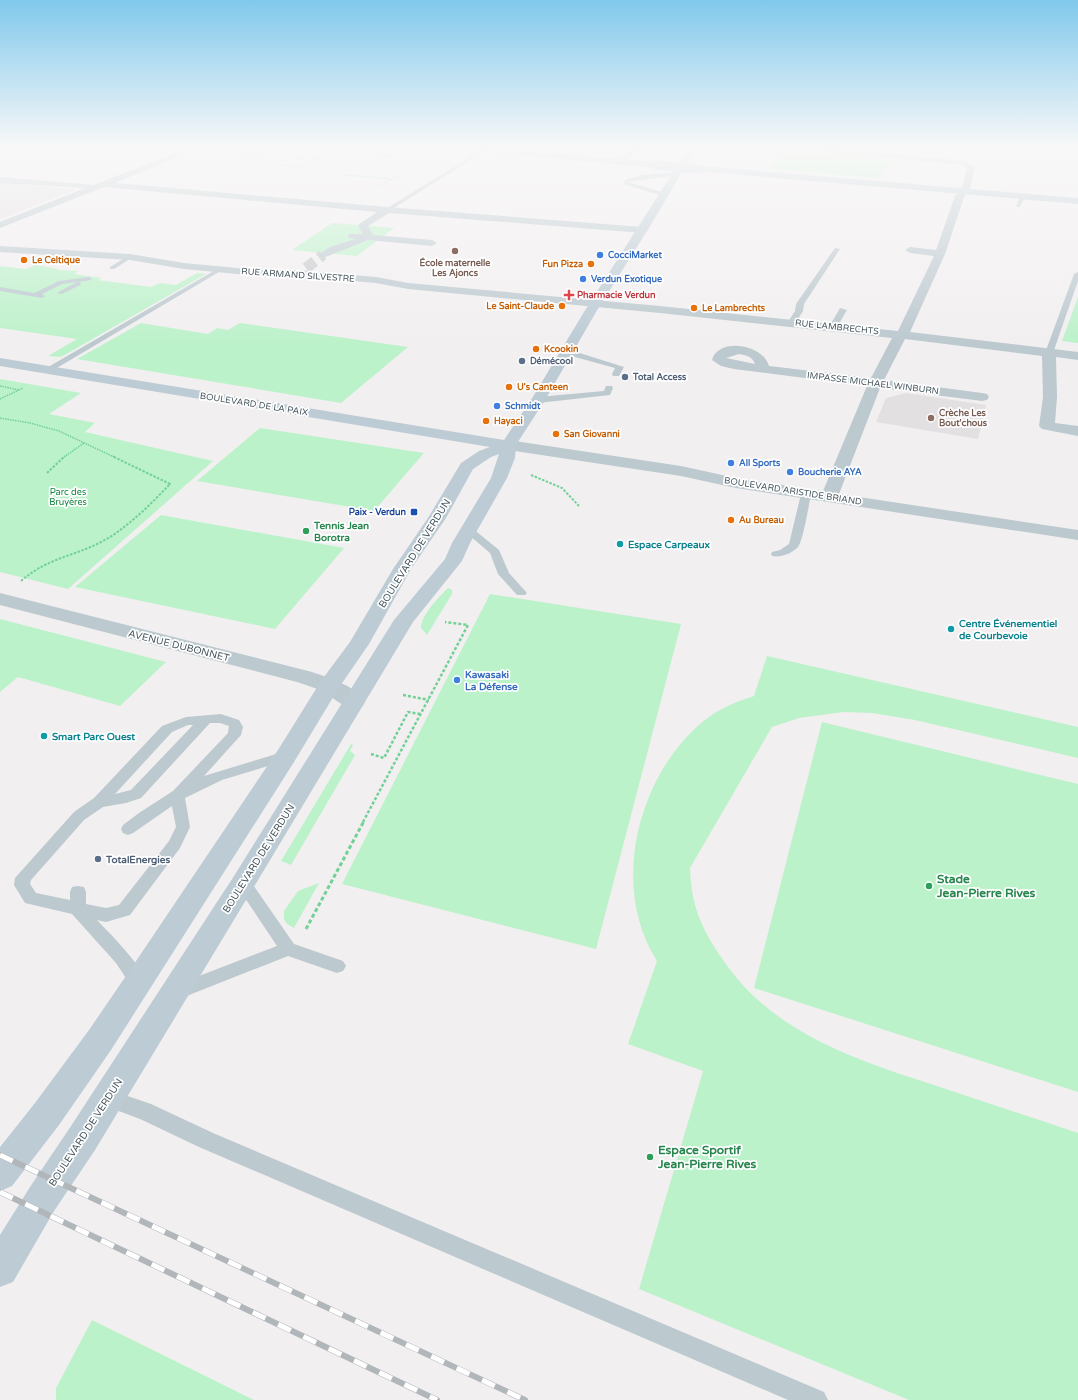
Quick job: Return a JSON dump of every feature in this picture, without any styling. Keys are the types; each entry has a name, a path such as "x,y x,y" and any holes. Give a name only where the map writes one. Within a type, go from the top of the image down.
{"main road":[{"name":"BOULEVARD DE VERDUN","path":"0,1269 42,1199 83,1138 243,883 404,620 453,561 468,530 499,478 508,458 508,445 538,400 653,212"},
{"name":"BOULEVARD DE LA PAIX","path":"0,362 508,445"},
{"name":"BOULEVARD DE VERDUN","path":"0,1174 47,1114 138,982 286,756 329,686 359,644 402,569 437,518 468,466 485,454 508,445"}],"street":[{"path":"0,225 31,212"},
{"path":"367,237 368,233 363,225 383,212"},
{"path":"417,212 643,230"},
{"path":"829,497 875,383 897,340 902,334 940,254 955,212"},
{"path":"344,235 432,243"},
{"path":"323,255 333,248 351,244 367,237"},
{"name":"RUE ARMAND SILVESTRE","path":"0,249 130,257 260,273 302,270 408,286 596,303"},
{"path":"910,250 940,254"},
{"name":"RUE LAMBRECHTS","path":"596,303 902,334 1078,356"},
{"path":"1049,353 1050,397 1047,426 1078,431"},
{"name":"IMPASSE MICHAEL WINBURN","path":"763,368 982,397"},
{"name":"BOULEVARD ARISTIDE BRIAND","path":"508,445 681,471 806,494 1078,535"},
{"name":"AVENUE DUBONNET","path":"0,599 304,677 329,686 354,702"}],"lane":[{"path":"792,322 799,311 800,304 837,249"},
{"path":"112,268 130,257"},
{"path":"47,370 221,269"},
{"path":"1049,353 1077,274"},
{"path":"34,295 61,282 92,278 60,293"},
{"path":"0,289 44,296"},
{"path":"833,327 843,310"},
{"path":"567,352 620,367 616,374"},
{"path":"538,400 607,392 609,388"},
{"path":"776,554 784,552 794,545 797,538 806,494"},
{"path":"468,530 495,552 504,574 521,593"},
{"path":"227,719 234,723 236,727 234,735 178,796 183,827 175,844 132,903 124,910 106,915 78,910 31,898 22,885 23,878 79,816 99,802 167,729 186,721 227,719"},
{"path":"99,802 126,798 136,794 206,720"},
{"path":"128,829 150,812 196,786 214,778 286,756"},
{"path":"243,883 288,949 336,966"},
{"path":"78,892 78,910 122,958 138,982"},
{"path":"174,993 288,949"},
{"path":"107,1098 144,1112 206,1140 816,1400"}],"path":[{"path":"0,386 20,390"},
{"path":"0,400 25,388"},
{"path":"0,418 30,423 59,431 170,484 147,508 103,541 53,560 33,571 16,584"},
{"path":"47,473 55,464 84,443"},
{"path":"532,475 562,488 580,506"},
{"path":"288,949 303,934 468,626 445,622"},
{"path":"403,695 429,700"},
{"path":"371,754 384,758 408,712 421,714"}],"shaded area":[{"path":"0,212 17,212 0,219"},
{"name":"Crèche Les Bout'chous","path":"906,393 986,405 978,439 876,422 886,398"}],"green space":[{"path":"332,223 394,228 357,256 292,250"},
{"path":"36,265 58,269 57,270 78,271 74,274 101,278 98,280 151,287 160,283 176,285 197,273 206,274 61,357 48,356 77,339 0,328 0,266 26,269"},
{"path":"1078,297 1078,343 1062,341"},
{"path":"141,323 208,334 217,328 228,330 240,323 408,347 341,403 77,359"},
{"name":"Parc des Bruyères","path":"0,379 81,393 49,414 95,423 85,432 213,461 68,589 0,572"},
{"path":"260,428 424,453 374,511 197,481"},
{"path":"161,515 344,548 275,629 75,587"},
{"path":"448,588 452,590 452,594 427,635 421,628 424,618 431,606"},
{"path":"490,594 681,624 596,949 342,884"},
{"path":"0,619 166,662 120,706 18,677 0,692"},
{"path":"767,656 1078,727 1078,758 915,720 872,713 843,712 799,718 772,727 690,868 692,893 698,915 708,936 721,957 742,984 766,1007 793,1026 821,1042 882,1068 1078,1133 1078,1400 909,1400 639,1289 703,1071 628,1044 657,961 643,932 635,900 633,866 638,833 648,800 662,770 682,743 705,720 722,709 754,696"},
{"name":"Stade Jean-Pierre Rives","path":"822,722 1078,784 1078,1092 754,988"},
{"path":"351,744 353,745 350,751 355,755 291,865 281,861"},
{"path":"319,883 294,928 287,924 284,919 284,911 298,891"},
{"path":"92,1320 254,1400 56,1400 56,1388"}],"tunnel":[{"path":"306,268 323,255"}],"railway":[{"path":"0,1155 525,1400"},
{"path":"0,1192 437,1400"}],"place":[{"name":"École maternelle Les Ajoncs","path":"455,251"},
{"name":"CocciMarket","path":"600,255"},
{"name":"Le Celtique","path":"24,260"},
{"name":"Fun Pizza","path":"591,264"},
{"name":"Verdun Exotique","path":"583,279"},
{"name":"Pharmacie Verdun","path":"569,295"},
{"name":"Le Saint-Claude","path":"562,306"},
{"name":"Le Lambrechts","path":"694,308"},
{"name":"Kcookin","path":"536,349"},
{"name":"Démécool","path":"522,361"},
{"name":"Total Access","path":"625,377"},
{"name":"U's Canteen","path":"509,387"},
{"name":"Schmidt","path":"497,406"},
{"name":"Crèche Les Bout'chous","path":"931,418"},
{"name":"Hayaci","path":"486,421"},
{"name":"San Giovanni","path":"556,434"},
{"name":"All Sports","path":"731,463"},
{"name":"Boucherie AYA","path":"790,472"},
{"name":"Paix - Verdun","path":"414,512"},
{"name":"Au Bureau","path":"731,520"},
{"name":"Tennis Jean Borotra","path":"306,531"},
{"name":"Espace Carpeaux","path":"620,544"},
{"name":"Centre Événementiel de Courbevoie","path":"951,629"},
{"name":"Kawasaki La Défense","path":"457,680"},
{"name":"Smart Parc Ouest","path":"44,736"},
{"name":"TotalEnergies","path":"98,859"},
{"name":"Stade Jean-Pierre Rives","path":"929,886"},
{"name":"Espace Sportif Jean-Pierre Rives","path":"650,1157"}]}
